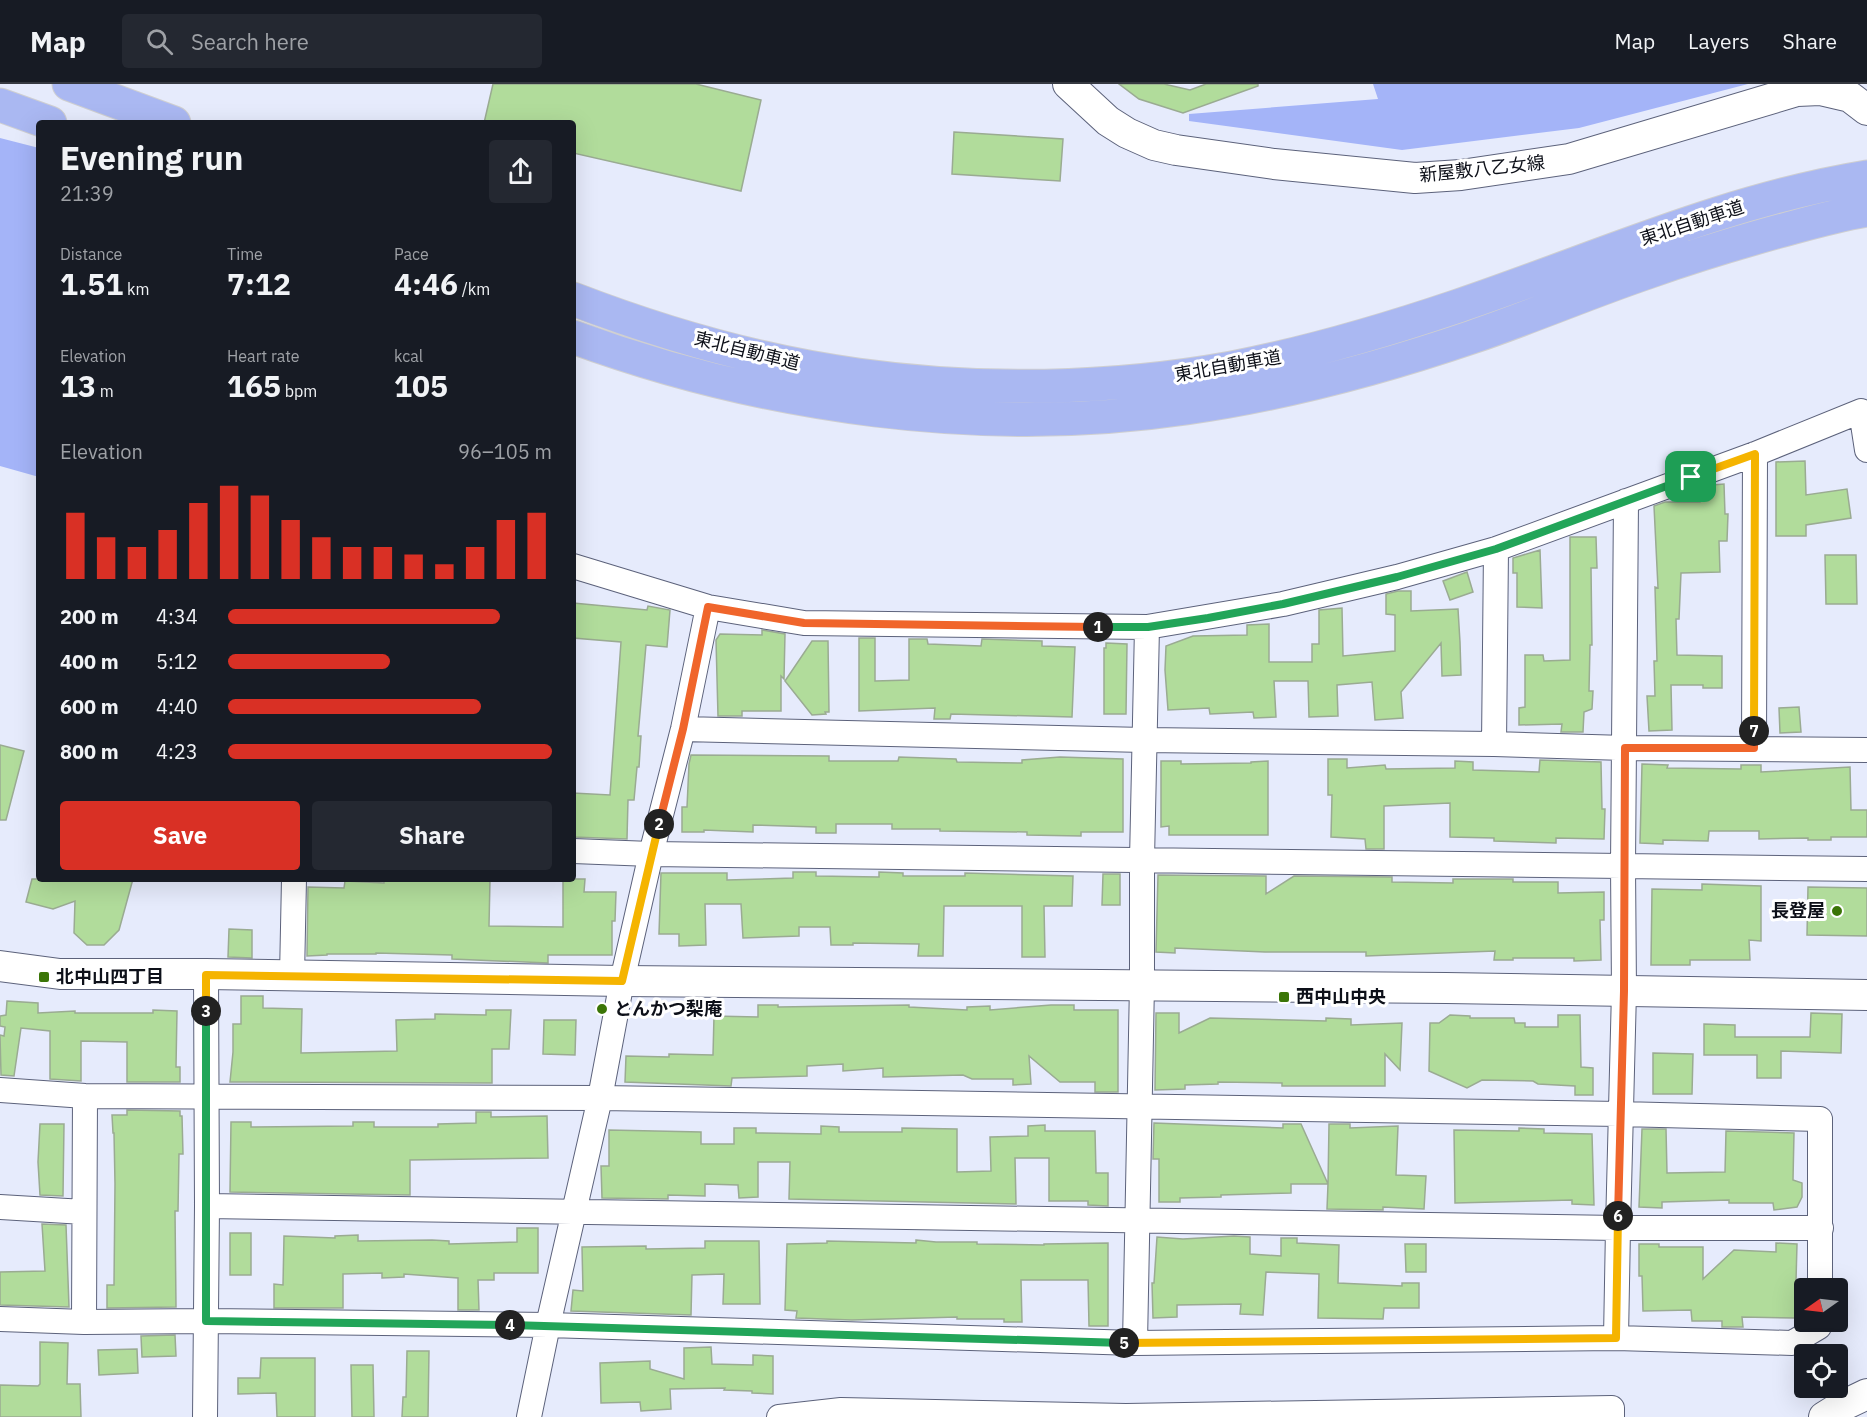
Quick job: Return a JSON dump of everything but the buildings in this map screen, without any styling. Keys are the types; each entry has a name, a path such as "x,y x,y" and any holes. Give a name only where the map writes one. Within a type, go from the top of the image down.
{"highway":[{"path":"69,84 166,120"},
{"path":"0,105 42,120"},
{"name":"東北自動車道","path":"576,300 664,331 734,350 857,375 1002,386 1069,385 1180,376 1297,354 1375,333 1461,305 1722,212 1856,179"},
{"name":"東北自動車道","path":"576,338 657,365 723,382 790,397 857,407 936,416 1005,419 1137,414 1236,400 1309,386 1386,365 1475,336 1646,272 1733,244 1860,211"}],"street":[{"name":"新屋敷八乙女線","path":"1068,84 1108,121 1127,133 1176,150 1274,164 1414,178 1461,175 1569,159 1797,91 1820,90 1850,97 1867,110"},
{"path":"576,568 708,607 804,623 1148,627 1283,604 1397,577 1496,549 1755,454 1861,411 1867,450"},
{"path":"1754,748 1755,454"},
{"path":"1616,1338 1624,991 1626,501"},
{"path":"1494,744 1496,549"},
{"path":"529,1417 600,1098 622,981 683,729 708,607"},
{"path":"1135,1343 1144,740 1148,627"},
{"path":"683,729 1144,740 1867,750"},
{"path":"576,851 651,854 1867,869"},
{"path":"292,976 294,882"},
{"path":"0,966 60,974 622,981 1142,984 1867,995"},
{"path":"205,1417 206,975"},
{"path":"0,1090 85,1096 600,1098 1820,1119 1820,1278"},
{"path":"84,1322 85,1096"},
{"path":"207,1206 1618,1228 1821,1228"},
{"path":"0,1208 84,1212"},
{"path":"0,1319 84,1322 548,1325 1135,1343 1616,1338 1792,1343 1811,1332"},
{"path":"1824,1417 1867,1394"},
{"path":"779,1417 841,1413 1126,1417 1612,1408 1612,1417"}],"shaded area":[{"path":"1373,84 1748,84 1579,128 1402,150 1189,121 1189,114 1378,99"},
{"path":"0,138 36,147 36,476 0,466"}],"place":[{"name":"長登屋","path":"1837,911"},
{"name":"北中山四丁目","path":"44,977"},
{"name":"西中山中央","path":"1284,997"},
{"name":"とんかつ梨庵","path":"602,1009"}],"route":[{"path":"1755,454 1754,748 1625,748 1624,991 1616,1338 1135,1343 548,1325 206,1321 206,975 622,981 683,729 708,607 804,623 1148,627 1283,604 1397,577 1496,549 1691,477 1755,454"}]}
